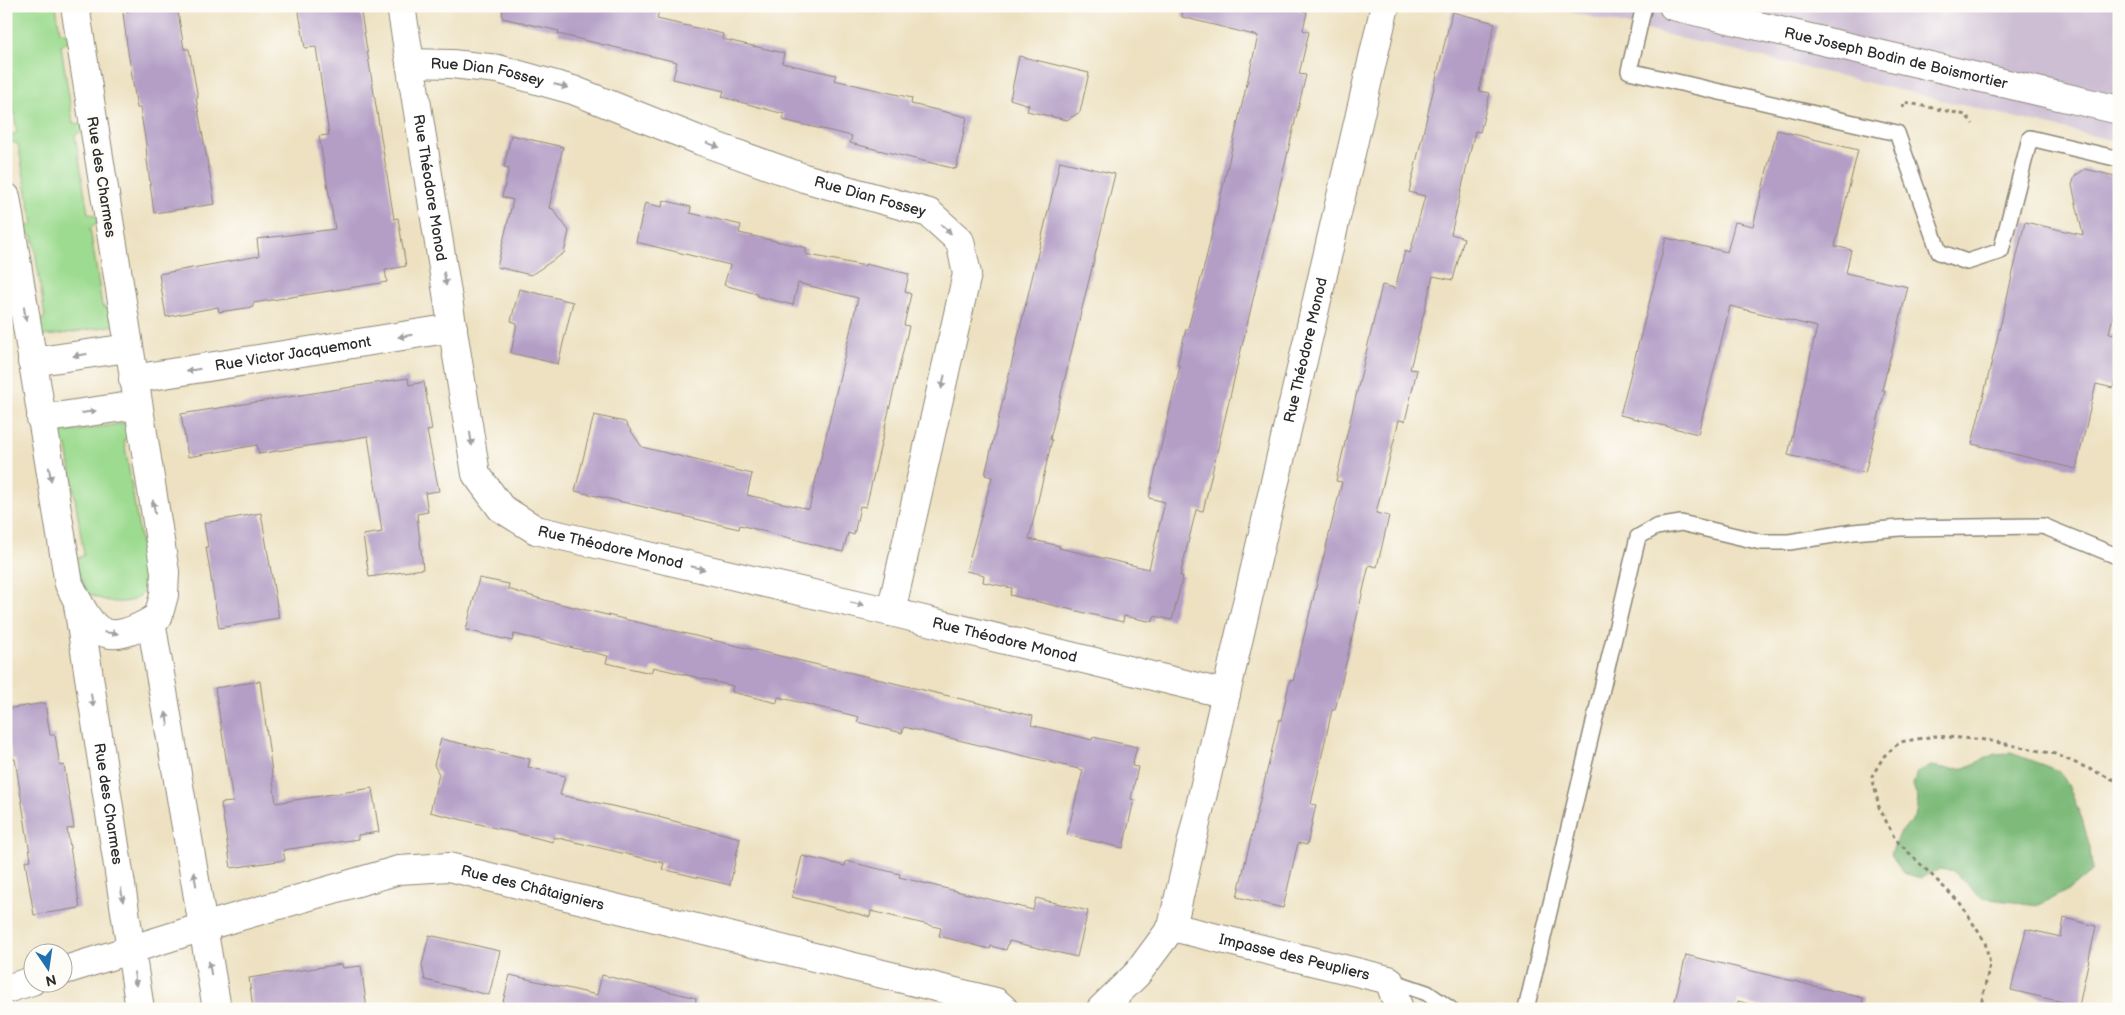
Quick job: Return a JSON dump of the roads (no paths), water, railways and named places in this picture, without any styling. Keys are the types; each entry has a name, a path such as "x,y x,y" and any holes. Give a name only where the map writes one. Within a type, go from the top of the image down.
{"street":[{"name":"Rue des Charmes","path":"6,197 69,584 92,625 104,633 120,634 136,630 158,617 164,595 164,572 75,6"},
{"name":"Rue Théodore Monod","path":"401,6 476,474 502,508 536,530 891,612 1226,694"},
{"name":"Rue Théodore Monod","path":"1101,1009 1138,974 1172,927 1385,6"},
{"name":"Rue Joseph Bodin de Boismortier","path":"1673,6 2119,110"},
{"name":"Rue Dian Fossey","path":"410,63 452,64 498,69 573,90 701,141 804,178 929,213 960,241 967,274 891,612"},
{"name":"Rue Victor Jacquemont","path":"135,392 453,328"},
{"path":"32,362 128,348"},
{"path":"41,419 135,392"},
{"name":"Rue des Charmes","path":"77,600 140,1009"},
{"path":"151,621 217,1009"},
{"name":"Rue des Châtaigniers","path":"72,968 203,927 399,870 448,867 996,1002 1004,1009"},
{"name":"Impasse des Peupliers","path":"1172,927 1389,980 1399,1009"},
{"path":"6,989 22,984"}],"lane":[{"path":"1644,6 1629,71 1896,133 1939,252 1967,262 2001,251 2030,138 2119,159"},
{"path":"1526,1009 1638,537 1656,528 1682,523 1761,542 1789,542 1853,532 1900,528 2042,526 2119,557"},
{"path":"1389,980 1427,993 1450,1009"}]}
